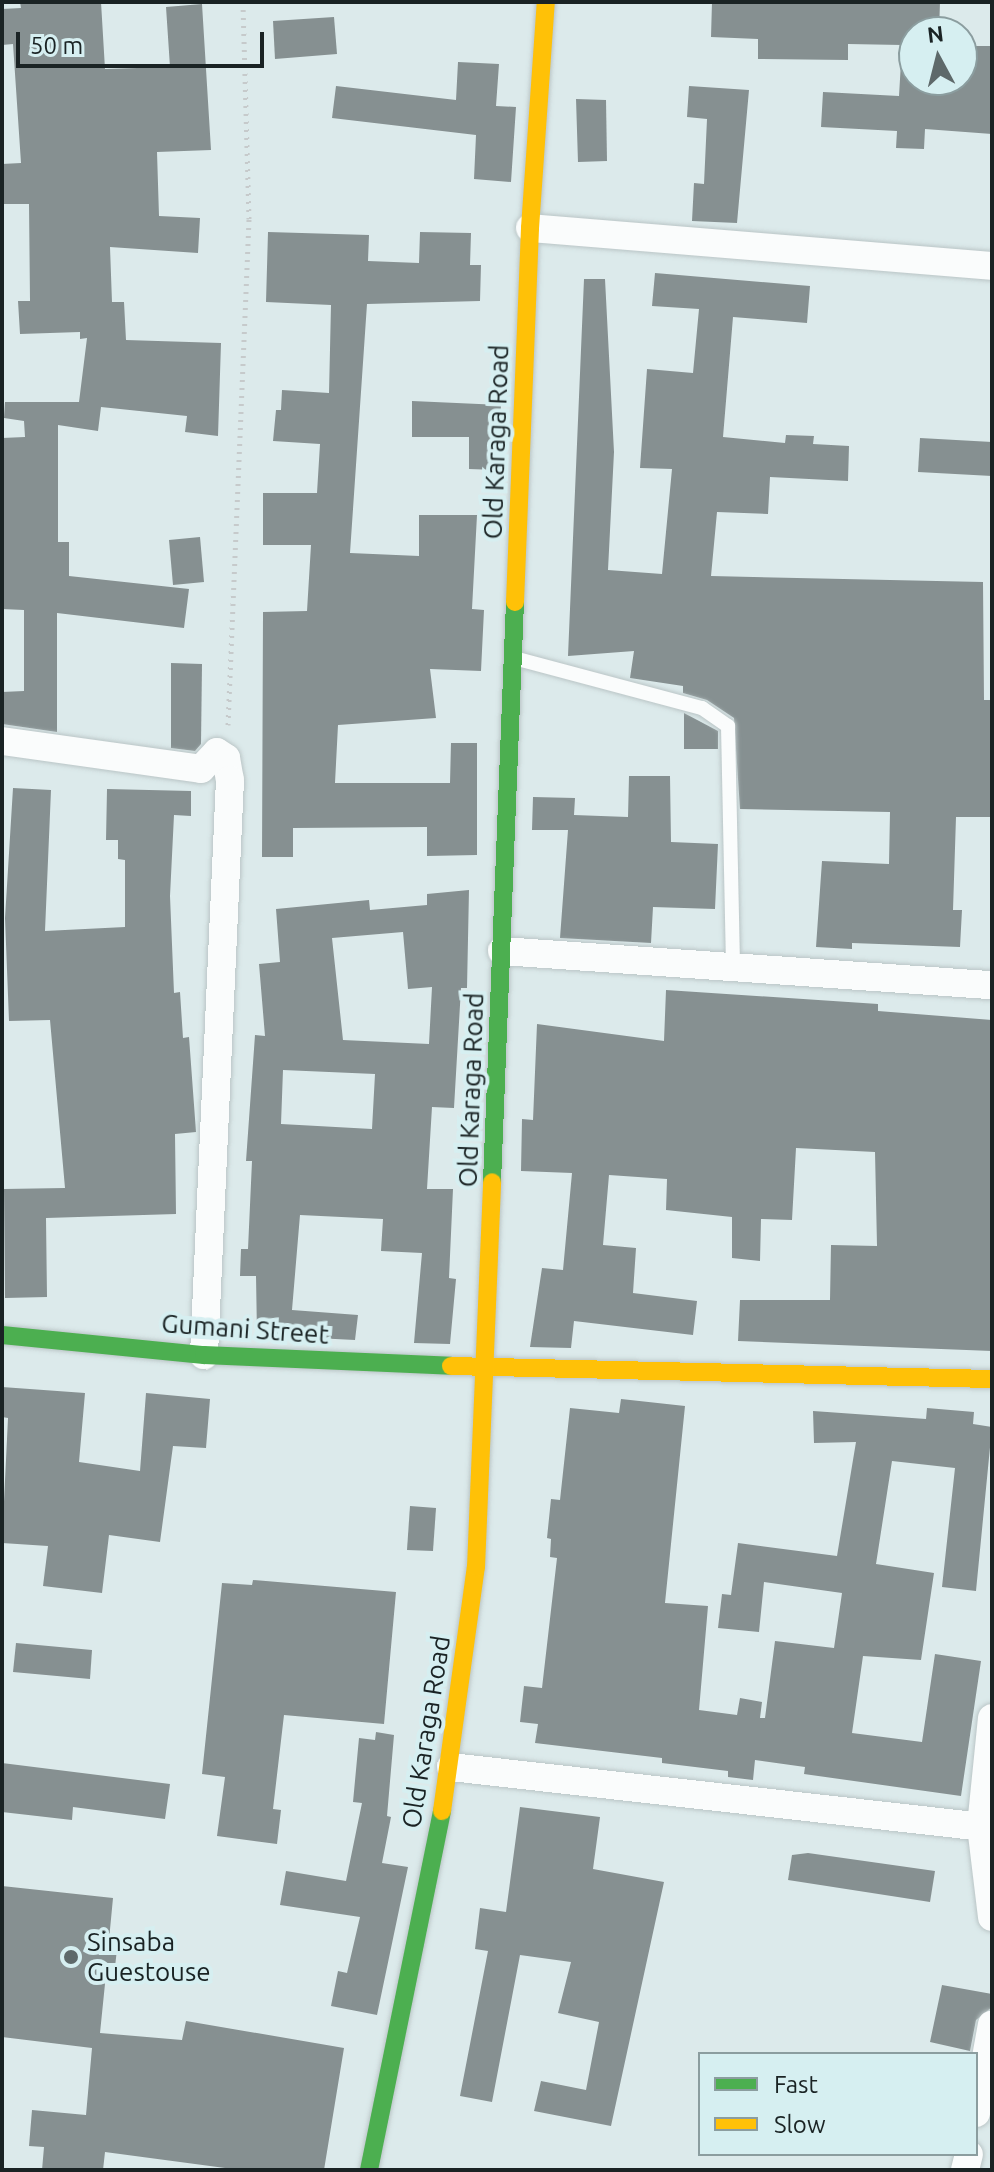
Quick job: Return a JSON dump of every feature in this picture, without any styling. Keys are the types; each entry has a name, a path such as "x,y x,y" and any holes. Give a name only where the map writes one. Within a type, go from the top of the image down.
{"street":[{"name":"Old Karaga Road","path":"369,2170 451,1767 476,1567 530,228 546,2"},
{"path":"530,228 992,266"},
{"path":"2,741 201,769 217,752 226,758 230,780 204,1355"},
{"path":"502,951 733,964 992,985"},
{"name":"Gumani Street","path":"2,1335 204,1355 486,1368 992,1379"},
{"path":"992,1718 987,1827 992,1917"},
{"path":"451,1767 987,1827"},
{"path":"978,2102 992,2024"}],"lane":[{"path":"513,658 702,708 728,726 733,964"}],"path":[{"path":"226,758 249,219 243,2"}],"building":[{"path":"20,2 101,2 105,69 170,67 166,7 202,4 211,150 157,152 159,216 200,218 198,253 110,247 112,302 124,302 126,340 221,343 218,436 185,432 187,416 101,407 98,431 58,425 58,542 69,542 69,576 189,589 184,628 57,613 57,732 2,724 2,692 24,691 24,610 2,609 2,438 25,437 24,421 4,418 5,402 79,402 87,338 80,339 80,332 20,334 18,301 30,301 29,204 2,204 2,164 21,163 13,44 2,45 2,9 21,8"},
{"path":"712,2 940,2 940,16 898,16 898,45 848,44 848,60 758,59 758,39 711,37"},
{"path":"334,17 337,54 275,59 273,21"},
{"path":"978,46 990,46 992,134 925,129 924,149 896,148 897,131 821,127 823,92 978,96"},
{"path":"458,62 499,64 496,106 516,107 511,182 474,179 476,135 332,118 336,86 456,100"},
{"path":"689,86 749,90 737,223 692,221 694,183 704,184 707,119 687,117"},
{"path":"576,99 606,100 607,161 578,162"},
{"path":"268,232 369,235 368,261 419,263 420,232 471,233 470,265 481,265 480,301 367,304 350,553 419,556 419,515 477,515 472,609 484,610 481,671 430,669 436,718 338,725 335,783 450,783 451,743 477,743 477,855 427,856 427,827 293,828 293,857 262,857 263,612 307,611 311,545 263,545 263,493 317,493 320,444 273,441 276,410 281,410 282,390 329,393 331,305 266,302"},
{"path":"655,273 810,286 807,323 733,317 723,437 785,443 786,435 814,436 813,444 849,446 848,481 770,477 768,514 717,512 711,576 983,582 984,700 992,700 992,817 956,817 953,910 962,910 960,947 852,943 852,949 816,947 822,861 889,864 890,812 740,809 734,718 707,700 683,693 683,686 630,678 634,651 568,656 584,279 605,279 614,452 608,570 662,574 672,469 640,468 647,369 693,373 699,309 652,306"},
{"path":"412,401 501,405 497,470 469,469 469,437 412,437"},
{"path":"920,438 992,442 992,476 918,472"},
{"path":"200,537 204,582 173,585 169,540"},
{"path":"171,663 202,664 201,744 195,751 171,748"},
{"path":"684,713 718,731 718,749 684,749"},
{"path":"629,776 670,776 671,842 718,844 715,909 653,907 651,943 560,938 568,830 532,830 533,797 575,798 574,815 628,817"},
{"path":"13,788 51,790 45,931 125,927 125,860 118,859 118,840 106,840 107,789 191,791 191,816 174,815 170,896 174,993 180,992 183,1038 189,1037 196,1132 175,1134 176,1214 46,1218 47,1297 5,1298 4,1189 65,1188 50,1020 9,1021 5,918"},
{"path":"469,890 467,988 461,988 454,1108 432,1107 427,1189 453,1189 449,1278 456,1279 450,1344 414,1343 422,1253 381,1251 383,1219 300,1215 292,1310 358,1315 355,1340 257,1335 256,1276 240,1276 241,1249 248,1249 252,1161 246,1161 255,1035 265,1036 259,964 280,962 276,909 369,900 370,910 427,905 427,894","holes":["403,932 408,989 432,987 429,1044 343,1040 332,938","283,1070 375,1074 372,1129 281,1124"]},
{"path":"666,990 878,1004 878,1011 992,1020 992,1351 738,1341 740,1300 830,1300 831,1245 877,1246 875,1152 796,1148 792,1220 761,1219 760,1261 732,1258 732,1217 666,1210 667,1179 609,1175 603,1245 636,1248 633,1293 697,1301 693,1335 574,1321 571,1348 530,1347 542,1268 563,1270 572,1173 521,1171 522,1119 533,1120 537,1024 664,1041"},
{"path":"2,1387 85,1393 79,1462 140,1471 146,1393 210,1399 206,1448 173,1446 160,1542 109,1535 102,1593 43,1586 48,1546 2,1543 8,1418 2,1417"},
{"path":"621,1399 685,1406 665,1603 708,1606 699,1710 737,1715 740,1698 762,1702 760,1718 765,1718 775,1641 834,1648 842,1593 764,1582 759,1632 718,1628 722,1594 731,1595 738,1543 837,1556 856,1442 814,1443 813,1411 926,1419 927,1408 974,1412 973,1424 992,1427 976,1591 942,1587 955,1468 892,1461 876,1564 934,1573 921,1660 863,1656 852,1733 922,1742 935,1654 981,1661 961,1796 804,1774 805,1767 755,1760 753,1780 728,1777 728,1771 662,1763 662,1758 535,1743 538,1724 520,1722 524,1686 542,1688 557,1558 550,1557 551,1539 547,1538 551,1499 560,1500 570,1408 619,1413"},
{"path":"410,1506 436,1508 433,1551 407,1550"},
{"path":"253,1580 396,1592 384,1724 284,1715 273,1809 281,1810 277,1844 217,1836 225,1777 202,1774 222,1583 252,1585"},
{"path":"16,1643 92,1650 90,1679 13,1672"},
{"path":"376,1732 394,1735 387,1816 391,1817 382,1863 408,1867 377,2015 331,2006 338,1971 347,1973 360,1917 280,1905 286,1871 346,1881 362,1803 353,1802 359,1738 375,1740"},
{"path":"2,1763 170,1784 165,1819 73,1807 72,1820 2,1812"},
{"path":"520,1807 600,1817 593,1869 664,1882 611,2126 534,2111 541,2081 586,2090 599,2022 558,2013 571,1962 520,1955 492,2102 460,2096 488,1951 475,1949 480,1908 506,1912"},
{"path":"808,1853 935,1871 930,1902 788,1880 792,1855"},
{"path":"2,1886 113,1898 109,1940 118,1941 114,1975 106,1974 100,2033 182,2040 186,2021 344,2048 324,2170 240,2170 105,2152 103,2170 42,2170 44,2147 29,2146 32,2110 86,2115 92,2048 2,2037"},
{"path":"942,1985 992,1994 992,2007 976,2020 970,2051 930,2042"}],"traffic: fast":[{"path":"492,1182 515,602"},
{"path":"2,1335 204,1355 451,1366"},
{"path":"369,2170 442,1811"}],"traffic: slow":[{"path":"515,602 530,228 546,2"},
{"path":"442,1811 476,1567 492,1182"},
{"path":"451,1366 992,1379"}],"place":[{"name":"Sinsaba Guestouse","path":"71,1957"}]}
